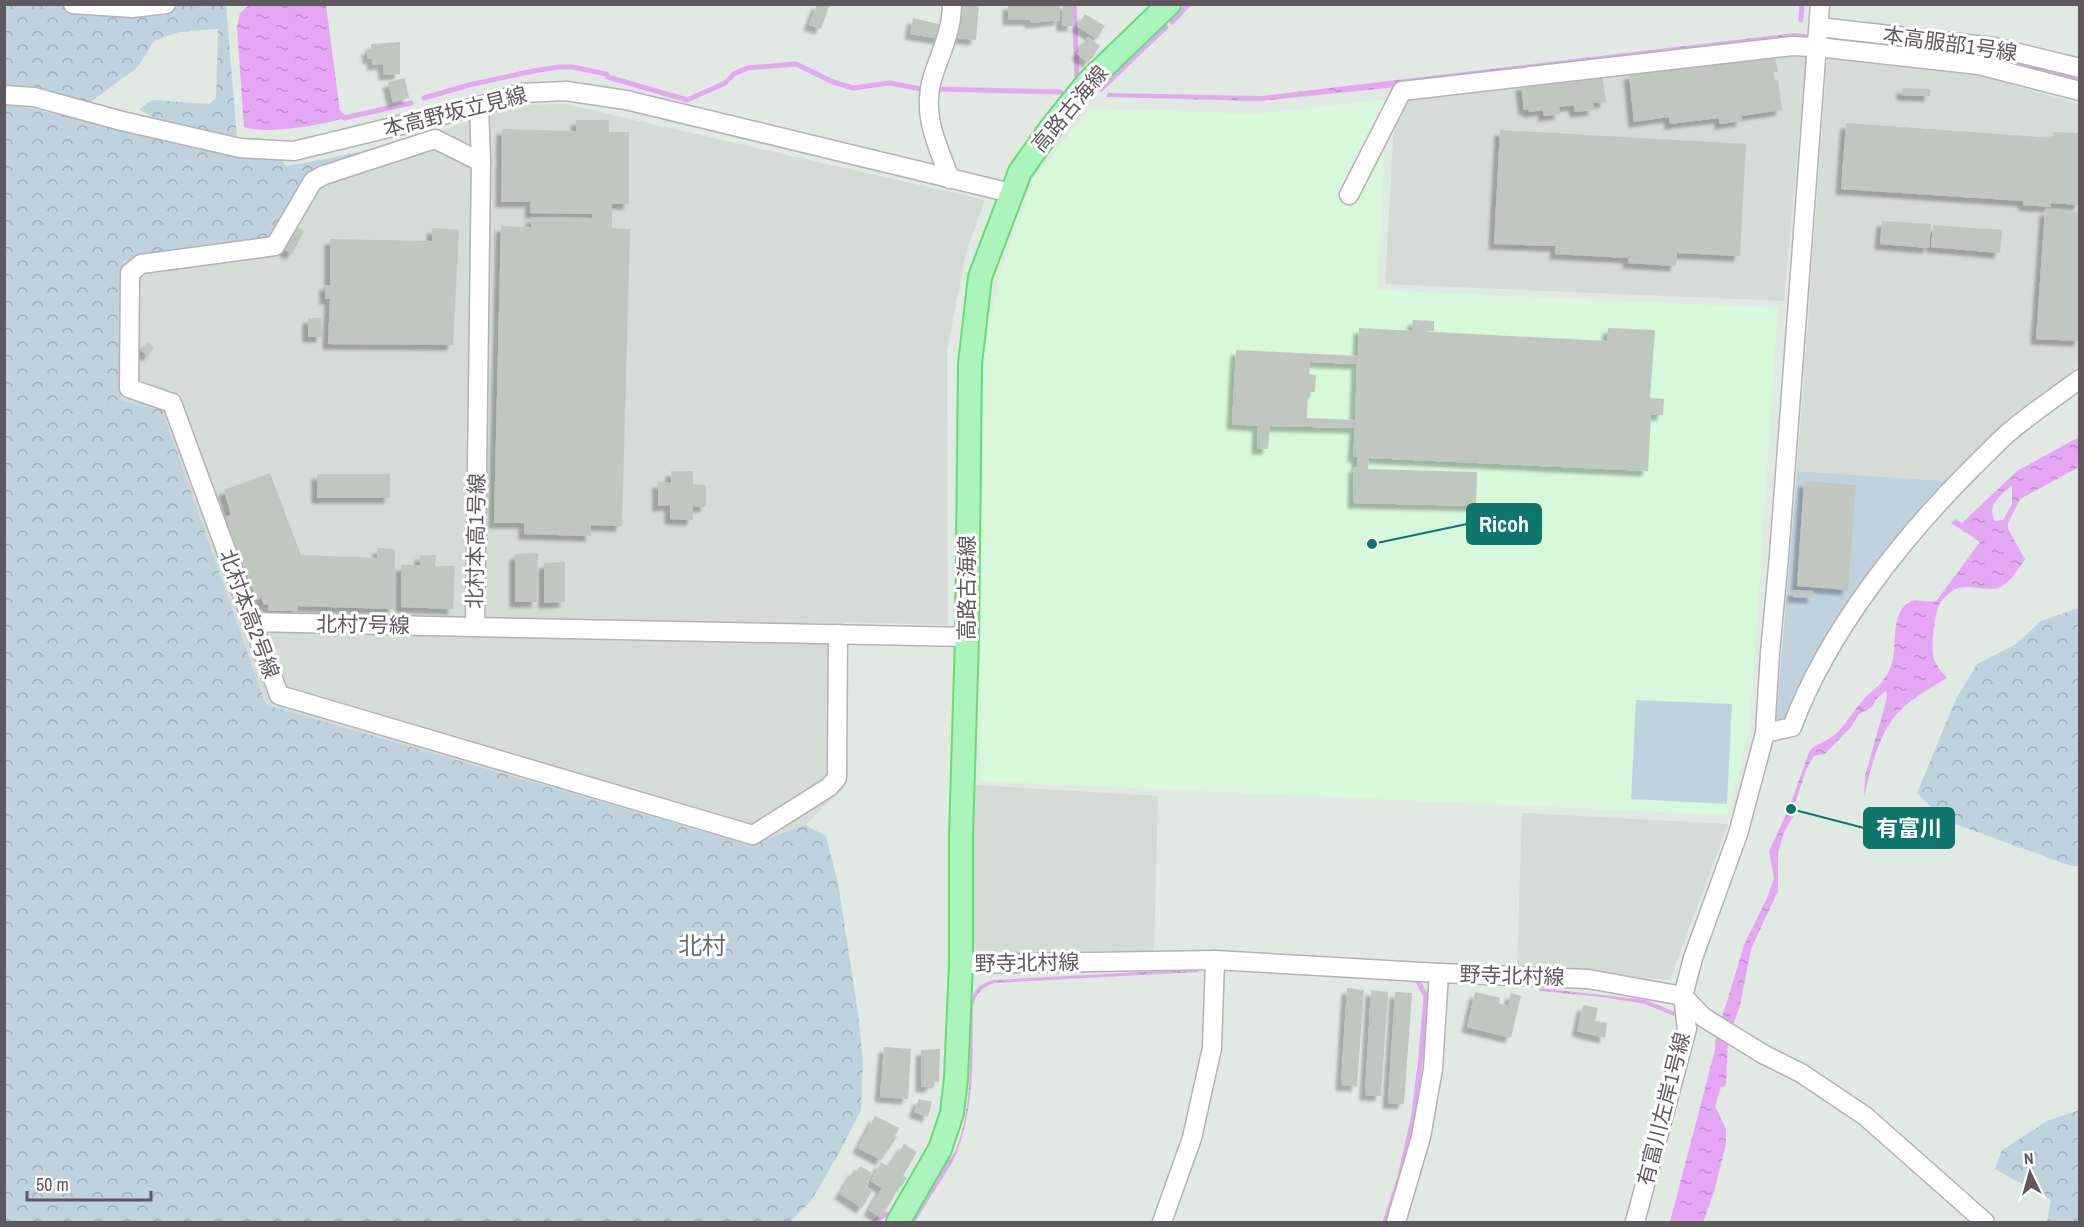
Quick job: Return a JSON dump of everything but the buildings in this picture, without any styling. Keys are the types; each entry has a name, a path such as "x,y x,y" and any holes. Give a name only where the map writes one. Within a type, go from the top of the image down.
{"main road":[{"name":"高路古海線","path":"898,1222 940,1149 952,1113 956,1078 961,964 961,836 967,637 970,363 980,277 1020,172 1087,83 1169,4"}],"street":[{"path":"73,4 132,8 166,4"},
{"path":"950,178 929,117 929,98 933,75 948,35 952,4"},
{"path":"1820,4 1765,733 1738,834 1693,958 1683,996 1703,1017 1763,1054 1801,1073 1865,1116 1985,1222"},
{"name":"本高服部1号線","path":"1819,27 1994,47 2079,68"},
{"path":"1349,195 1402,91 1792,46 1979,65 2079,91"},
{"name":"本高野坂立見線","path":"4,95 34,97 122,121 240,148 294,151 479,106 521,93 566,91 626,100 1011,193"},
{"name":"北村本高1号線","path":"479,106 475,627 967,637"},
{"name":"北村本高2号線","path":"480,162 435,139 324,174 313,181 275,246 141,264 130,273 129,388 172,403 279,695 753,835 829,787 837,778 838,634"},
{"path":"1765,733 1792,727 1814,676 1838,636 1867,593 1922,522 2012,429 2079,379"},
{"name":"北村7号線","path":"252,622 475,627"},
{"path":"1162,1222 1192,1138 1212,1048 1215,960"},
{"name":"野寺北村線","path":"961,964 1215,960 1439,974 1588,979 1683,996"},
{"path":"1396,1222 1421,1137 1433,1069 1439,974"},
{"name":"有富川左岸1号線","path":"1635,1222 1687,1029 1683,996"}],"shaded area":[{"path":"1807,50 1784,301 1385,284 1394,123 1403,98"},
{"path":"1827,59 1982,76 2079,104 2079,365 1947,481 1797,471"},
{"path":"1387,99 1378,290 1778,308 1749,733 1727,815 980,781 984,355 1000,275 1034,178 1090,108 1257,114"},
{"path":"564,104 985,200 966,253 947,350 948,625 844,622 844,787 805,825 751,845 266,705 162,411 121,401 123,261 263,243 303,187 437,132 515,105"},
{"path":"975,785 1158,796 1154,953 972,953"},
{"path":"1522,813 1728,824 1670,980 1517,967"}],"green space":[{"path":"5,5 63,5 157,10 179,5 226,5 237,139 163,123 139,109 152,100 209,104 216,98 218,29 179,32 154,41 138,67 88,104 5,87"},
{"path":"4,102 105,125 278,157 287,166 356,153 432,130 437,132 308,174 276,234 263,243 123,261 121,401 162,410 266,705 751,845 805,825 826,836 838,883 858,1013 863,1060 861,1110 811,1201 790,1222 5,1222"},
{"path":"1797,471 1947,481 1853,602 1790,716 1776,720"},
{"path":"2080,608 2079,866 2071,866 1944,820 1917,793 1956,699 1977,664 2016,644 2041,621"},
{"path":"1636,700 1732,704 1727,804 1631,799"},
{"path":"2079,1110 2079,1222 2047,1222 2051,1200 1995,1169 2002,1150 2047,1121"}],"water":[{"path":"249,5 326,5 341,119 278,130 244,127 237,27 240,13"},
{"path":"1794,33 1963,49 2080,74 2079,86 1827,43 1260,101 1106,97 1108,93 1261,96"},
{"path":"2079,437 2079,467 2020,499 2008,523 2008,529 2025,559 2012,578 1997,588 1957,589 1950,592 1940,603 1935,622 1933,651 1937,665 1947,678 1925,691 1895,716 1882,736 1864,796 1865,776 1887,698 1886,691 1877,698 1872,707 1859,714 1851,727 1825,754 1814,756 1806,770 1793,817 1784,832 1778,853 1778,891 1751,949 1740,1005 1728,1041 1726,1083 1721,1087 1715,1106 1726,1129 1726,1144 1714,1192 1703,1222 1670,1222 1715,1050 1716,1033 1744,945 1774,878 1769,851 1789,808 1809,752 1837,733 1886,676 1894,654 1896,624 1903,608 1913,601 1937,600 1980,542 1951,523 1955,519 1962,523 2017,471","holes":["2012,486 2012,504 2003,520 1995,521 1993,506 1999,497"]},
{"path":"1198,969 1198,972 995,983 986,986 976,997 973,1006 971,1086 965,1125 952,1163 946,1167 957,1147 966,1113 970,1077 970,1005 975,992 981,986 994,980"},
{"path":"1540,988 1646,1000 1675,1012 1674,1016 1645,1004 1539,991"}],"waterway":[{"path":"1074,4 1077,76"},
{"path":"1172,22 1189,4"},
{"path":"1801,20 1802,4"},
{"path":"1101,89 1166,27"},
{"path":"424,98 469,85 559,67 573,67 606,74 608,77 687,100 725,83 734,74 747,68 796,64 833,82 853,88 890,83 926,90"},
{"path":"937,89 1061,92"},
{"path":"335,109 344,118 411,103"},
{"path":"1385,1222 1400,1177 1414,1114 1421,1056 1426,996 1417,980 1413,980"},
{"path":"912,1222 949,1163"},
{"path":"874,1222 886,1214"}],"place":[{"name":"Ricoh","path":"1372,544"},
{"name":"有富川","path":"1791,809"}],"district":[{"name":"北村","path":"702,946"}]}
